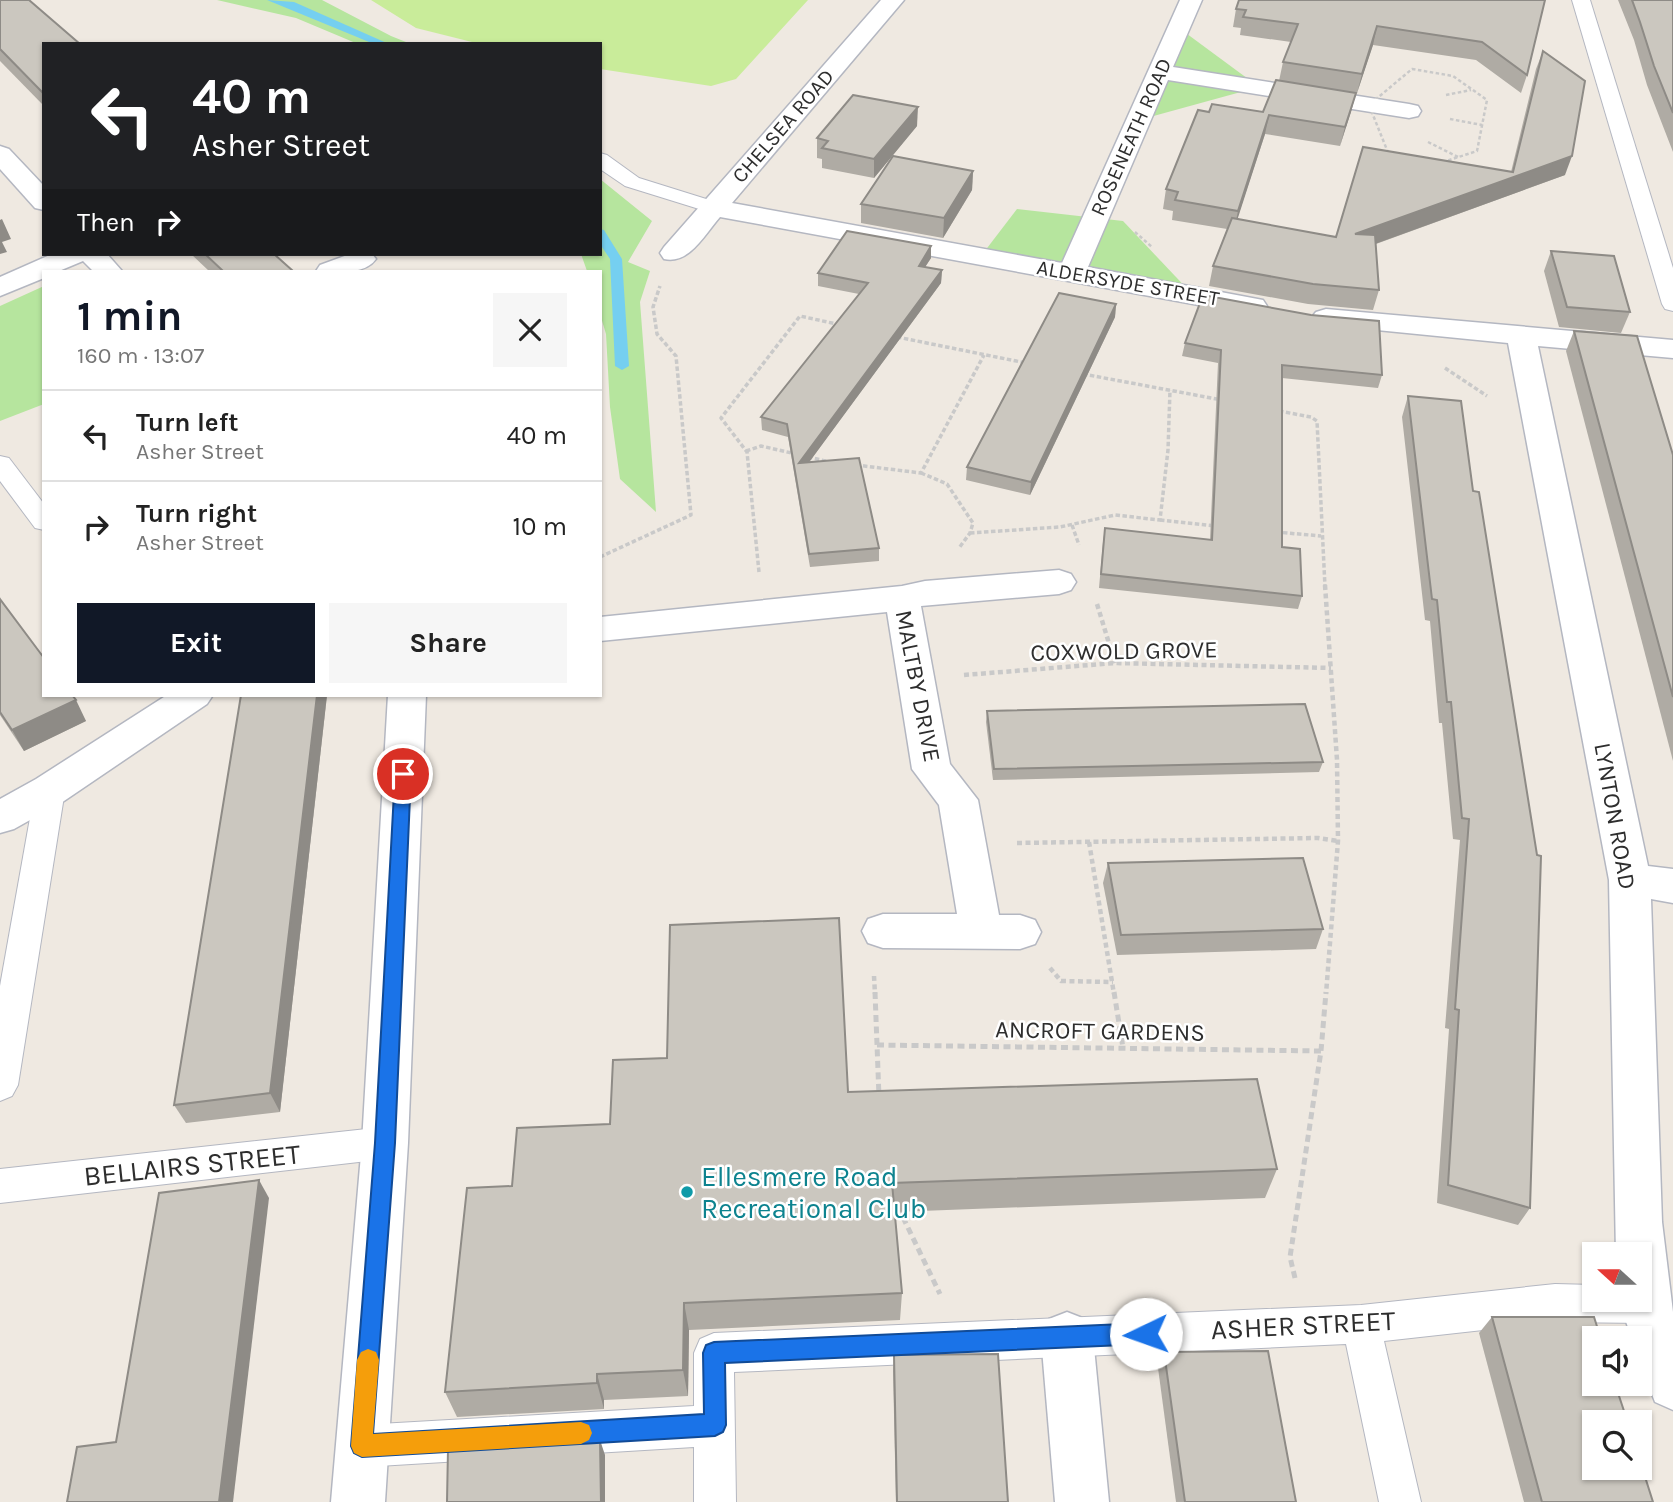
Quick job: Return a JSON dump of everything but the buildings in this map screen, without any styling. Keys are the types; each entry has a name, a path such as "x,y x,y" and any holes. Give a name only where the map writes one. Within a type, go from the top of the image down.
{"street":[{"name":"CHELSEA ROAD","path":"674,253 893,0"},
{"name":"ROSENEATH ROAD","path":"1071,273 1191,0"},
{"path":"1160,72 1409,111"},
{"path":"15,161 42,199"},
{"name":"ALDERSYDE STREET","path":"712,207 1289,313 1673,349"},
{"path":"0,287 70,256"},
{"path":"94,256 107,270"},
{"path":"334,270 365,261"},
{"name":"LYNTON ROAD","path":"1521,335 1630,880 1640,1242"},
{"name":"MALTBY DRIVE","path":"602,629 1059,582"},
{"name":"MALTBY DRIVE","path":"913,596 918,678 931,769 958,800 964,844 1000,932"},
{"path":"358,1502 385,1143 407,697"},
{"path":"0,818 50,790 183,698"},
{"path":"1630,880 1673,886"},
{"path":"883,931 1000,932"},
{"name":"LYNTON ROAD","path":"1648,1312 1673,1384"},
{"path":"1066,1337 1082,1502"}],"lane":[{"path":"1581,0 1673,304"},
{"path":"602,160 632,182 712,207"},
{"path":"0,464 42,519"},
{"path":"0,1085 50,790"},
{"name":"BELLAIRS STREET","path":"0,1186 385,1143"},
{"name":"ASHER STREET","path":"715,1425 714,1353 1361,1324 1555,1303 1582,1303"},
{"path":"1361,1324 1400,1502"},
{"path":"362,1446 715,1425 715,1502"}],"path":[{"path":"1439,96 1472,90"},
{"path":"1450,120 1482,125"},
{"path":"1427,141 1459,157"},
{"path":"602,556 691,515 676,356 657,334 653,307 674,253"},
{"path":"762,611 746,451 721,418 800,316 852,327"},
{"path":"1409,326 1410,346 1485,395 1534,400"},
{"path":"892,336 1037,365"},
{"path":"921,473 984,355"},
{"path":"1077,373 1234,402"},
{"path":"1160,520 1168,450 1170,390"},
{"path":"1273,410 1311,417 1317,421 1321,537 1337,760 1338,841 1321,1051 1290,1257 1305,1327"},
{"path":"746,451 761,446 842,463"},
{"path":"855,465 921,473 947,484 973,523 970,533 913,596"},
{"path":"970,533 1060,527 1115,515 1227,527"},
{"path":"1267,531 1321,537"},
{"name":"COXWOLD GROVE","path":"918,678 1115,663 1331,668"},
{"path":"964,844 1318,838 1338,841"},
{"path":"1089,842 1124,1048"},
{"path":"880,1111 874,972 883,931"},
{"path":"1000,932 1061,981 1112,982"},
{"name":"ANCROFT GARDENS","path":"877,1045 1321,1051"},
{"path":"893,1196 963,1342"}],"green space":[{"path":"217,0 322,0 406,42 353,42 296,18"},
{"path":"371,0 808,0 736,79 711,86 602,69 602,42 472,42 416,28"},
{"path":"1179,28 1259,87 1139,120"},
{"path":"602,181 652,221 628,262 650,271 640,302 656,512 620,479 610,407 606,334 602,321 602,270 587,270 582,256 602,256"},
{"path":"1017,209 1123,221 1193,295 981,256"},
{"path":"42,287 42,405 0,421 0,306"}],"waterway":[{"path":"272,0 290,4 379,42"},
{"path":"602,236 616,259 622,366"}],"slow traffic":[{"path":"368,1360 362,1446 581,1433"}],"place":[{"name":"Ellesmere Road Recreational Club","path":"687,1192"}],"route":[{"path":"403,774 385,1143 362,1446 715,1425 714,1353 1146,1334"}]}
